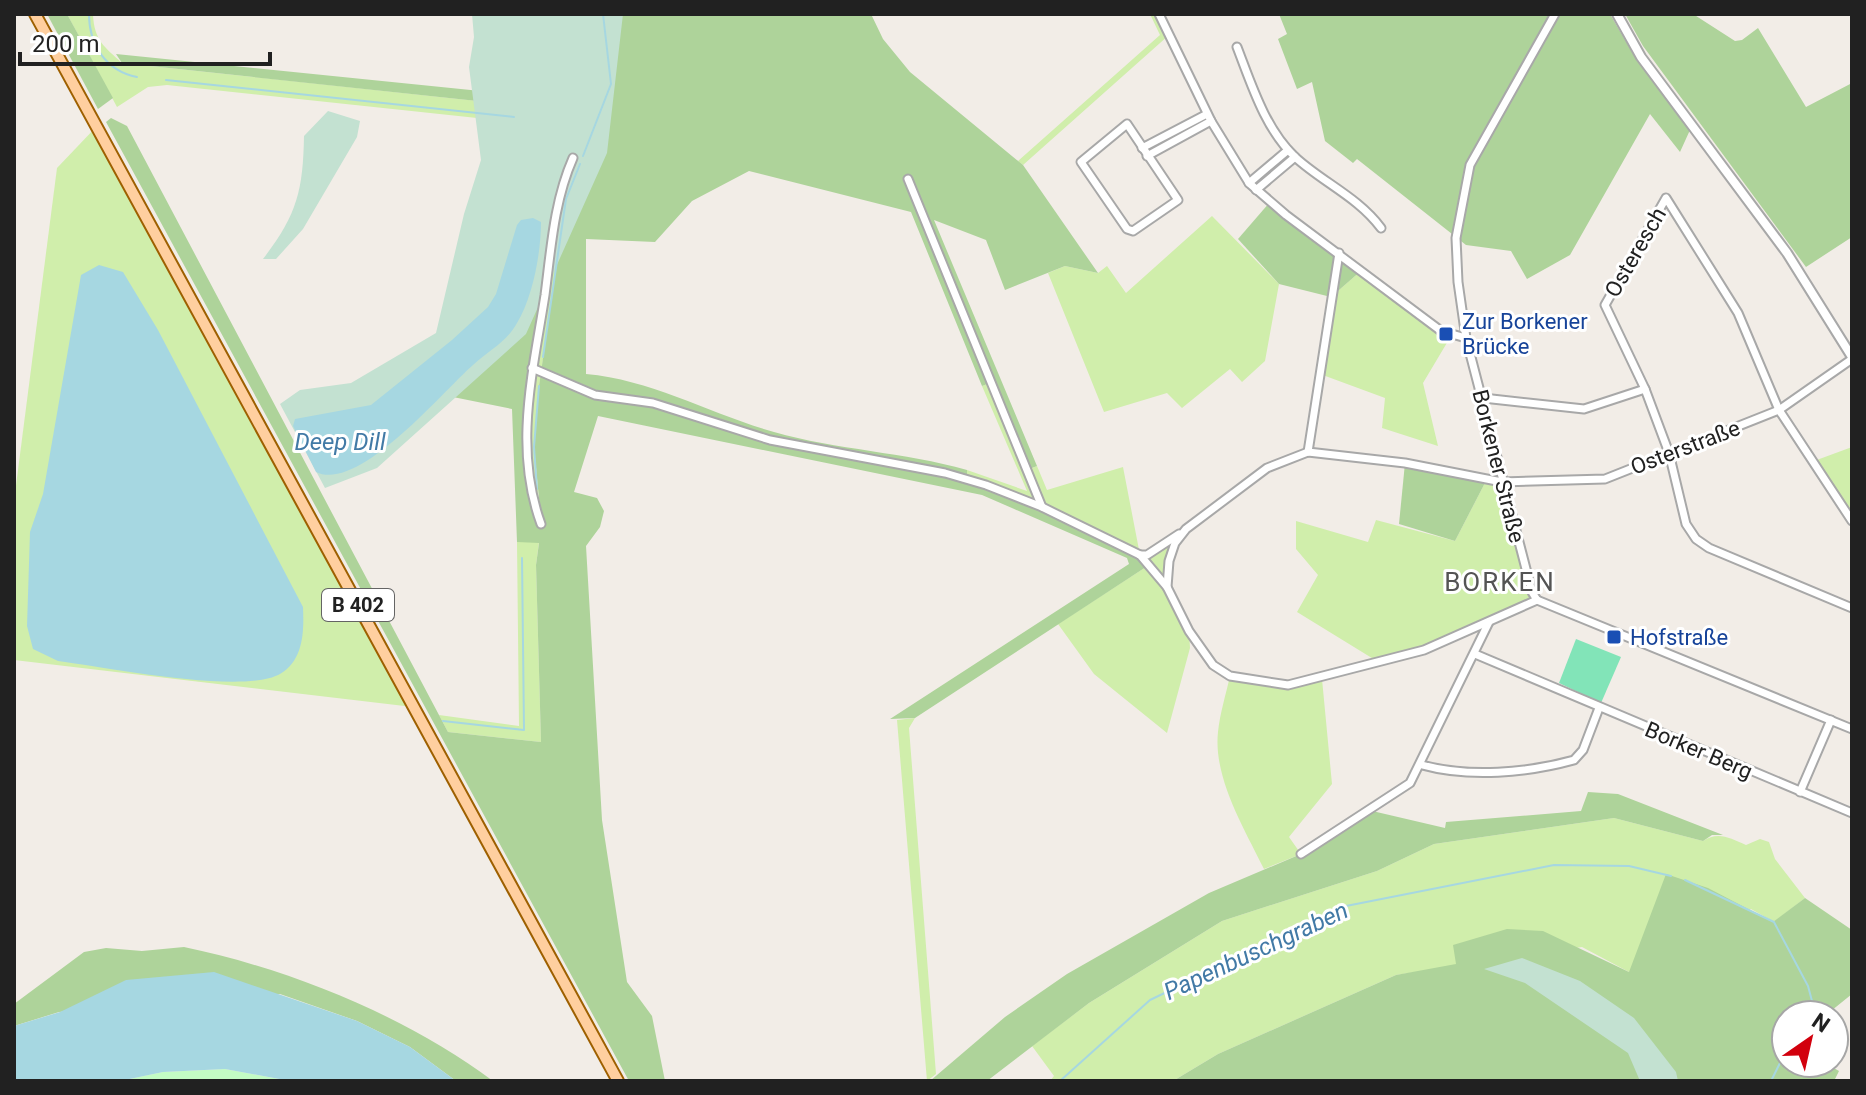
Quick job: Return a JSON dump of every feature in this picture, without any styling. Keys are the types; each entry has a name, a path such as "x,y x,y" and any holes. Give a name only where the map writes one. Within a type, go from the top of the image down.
{"main road":[{"name":"B 402","path":"35,14 618,1081"}],"street":[{"path":"1159,14 1209,118 1249,183 1441,331 1466,338"},
{"name":"Borkener Straße","path":"1537,600 1532,592 1502,482 1466,338 1456,238 1470,165 1555,14"},
{"path":"1617,14 1641,57 1787,253 1852,358"},
{"path":"1237,47 1256,96 1288,150 1370,213 1381,228"},
{"path":"1144,152 1209,118"},
{"path":"1127,124 1144,152 1178,200 1133,231 1127,229 1081,162 1127,124"},
{"path":"1249,183 1288,150"},
{"path":"1256,190 1295,157"},
{"path":"541,524 533,503 525,447 532,368 559,196 573,158"},
{"path":"908,179 1042,507"},
{"name":"Osteresch","path":"1852,521 1779,410 1738,313 1666,198 1605,305 1645,389 1669,453 1686,524 1696,539 1709,548 1852,608"},
{"path":"1308,452 1339,253"},
{"name":"Osterstraße","path":"1502,482 1605,479 1779,410 1852,358"},
{"path":"532,368 595,395 653,403 770,440 945,473 1042,507 1140,555 1167,587 1189,631 1213,665 1230,676 1288,685 1322,679 1424,650 1537,600 1852,729"},
{"path":"1483,398 1584,409 1645,389"},
{"path":"1140,555 1147,555 1186,529 1267,468 1308,452 1405,463 1502,482"},
{"path":"1167,587 1169,561 1175,543 1186,529"},
{"path":"1301,854 1410,783 1422,765 1489,622"},
{"name":"Borker Berg","path":"1475,654 1852,813"},
{"path":"1422,765 1451,773 1488,772 1574,760 1583,750 1599,708"},
{"path":"1800,792 1831,720"}],"green space":[{"path":"47,14 67,14 113,98 98,109"},
{"path":"67,14 93,14 98,37 122,63 515,105 515,122 167,85 148,87 117,107"},
{"path":"472,14 623,14 607,153 526,334 377,468 325,488 280,404 300,390 351,383 436,333 464,214 481,160 469,67 474,37"},
{"path":"603,14 871,14 883,39 910,72 1023,165 1098,273 1065,266 1005,290 986,240 934,220 1037,466 1027,470 990,383 982,386 911,212 749,171 692,201 655,242 586,239 586,374 635,383 774,432 967,470 967,479 1140,555 1149,565 915,718 890,719 1129,564 1127,558 982,495 598,416 574,492 597,498 604,511 600,527 586,546 602,820 627,982 652,1016 665,1081 629,1081 106,122 111,118 127,126 448,732 541,742 536,565 539,543 517,542 512,409 443,395 514,105 122,63 116,54 510,94 559,196 525,447 541,519 534,447 539,386 566,199"},
{"path":"1150,14 1159,14 1169,35 1023,165 1018,161 1160,35"},
{"path":"1279,14 1610,14 1636,59 1690,130 1680,152 1650,114 1570,255 1527,279 1511,251 1466,245 1357,159 1353,163 1325,141 1312,82 1297,89 1278,39 1287,34"},
{"path":"1625,14 1693,14 1735,41 1742,40 1758,28 1806,107 1852,83 1852,237 1806,267 1643,46"},
{"path":"328,111 360,121 357,137 303,229 276,259 263,259 284,229 296,202 304,136"},
{"path":"97,126 413,707 14,660 14,501 57,168"},
{"path":"567,199 539,386 534,447 541,524 525,447 532,368"},
{"path":"1270,202 1362,270 1331,297 1279,284 1238,239"},
{"path":"1212,216 1279,284 1265,361 1242,382 1230,369 1182,408 1167,393 1104,412 1048,273 1065,266 1098,273 1107,266 1126,293"},
{"path":"1362,270 1451,336 1423,383 1438,446 1382,428 1385,398 1320,374 1331,297"},
{"path":"990,383 1028,470 1037,466 1047,490 1123,467 1140,555 1147,555 1186,529 1175,543 1167,586 1189,631 1190,648 1167,733 1094,674 1058,624 1149,565 966,479 967,470 1027,491 982,386"},
{"path":"1852,447 1852,521 1814,461"},
{"path":"1405,463 1487,479 1455,541 1399,524"},
{"path":"1487,479 1501,482 1537,600 1455,637 1380,663 1297,612 1318,575 1296,549 1296,521 1368,542 1376,520 1455,541"},
{"path":"517,542 539,542 536,565 541,742 448,732 439,715 519,726"},
{"path":"1576,639 1621,657 1601,703 1559,683"},
{"path":"1230,676 1262,683 1322,679 1332,784 1289,837 1301,854 1264,869 1232,803 1220,767 1218,732"},
{"path":"915,718 909,728 936,1074 927,1081 897,720"},
{"path":"1588,792 1618,794 1723,835 1712,835 1703,841 1614,818 1434,844 1377,871 1222,921 1089,1003 987,1081 930,1081 1005,1017 1067,974 1209,893 1301,854 1368,810 1445,828 1446,822 1581,811"},
{"path":"1614,818 1703,841 1719,836 1746,845 1760,839 1769,842 1775,859 1805,898 1774,922 1751,909 1629,972 1582,947 1396,975 1218,1054 1173,1081 1050,1081 1054,1076 1032,1046 1089,1003 1222,921 1377,871 1434,844"},
{"path":"1666,874 1708,888 1773,922 1805,898 1852,930 1852,994 1846,999 1770,999 1770,1079 1834,1081 1173,1081 1218,1054 1396,975 1456,964 1453,945 1507,929 1543,931 1629,972"},
{"path":"184,947 265,968 346,998 423,1036 493,1081 456,1081 410,1047 357,1021 280,994 59,1012 14,1026 14,1004 84,952 106,948 142,951"},
{"path":"1522,958 1580,981 1634,1018 1676,1072 1678,1081 1640,1081 1628,1053 1525,983 1484,969"},
{"path":"225,1069 290,1081 120,1081 163,1072"}],"water":[{"name":"Deep Dill","path":"533,218 541,222 535,274 523,312 508,336 377,454 354,468 334,474 316,472 293,426 295,419 371,405 452,340 488,307 496,294 517,225 521,220"},
{"path":"99,265 123,272 158,330 303,607 298,653 280,674 262,680 236,682 173,678 58,661 33,649 27,626 30,532 43,494 81,275"},
{"path":"214,972 357,1021 410,1047 456,1081 290,1081 225,1069 163,1072 120,1081 14,1081 14,1026 60,1012 126,980"}],"waterway":[{"path":"89,14 92,36 101,55 116,69 137,77"},
{"path":"583,156 611,84 603,14"},
{"path":"166,80 514,117"},
{"path":"543,357 566,199 580,164"},
{"path":"537,489 534,447 539,386"},
{"path":"443,721 524,730 522,558"},
{"name":"Papenbuschgraben","path":"1060,1081 1150,1000 1346,906 1554,865 1629,866 1671,876"},
{"name":"Papenbuschgraben","path":"1685,880 1774,922 1808,986 1811,999"}],"place":[{"name":"Zur Borkener Brücke","path":"1446,334"},
{"name":"Hofstraße","path":"1614,637"}],"district":[{"name":"BORKEN","path":"1500,582"}]}
